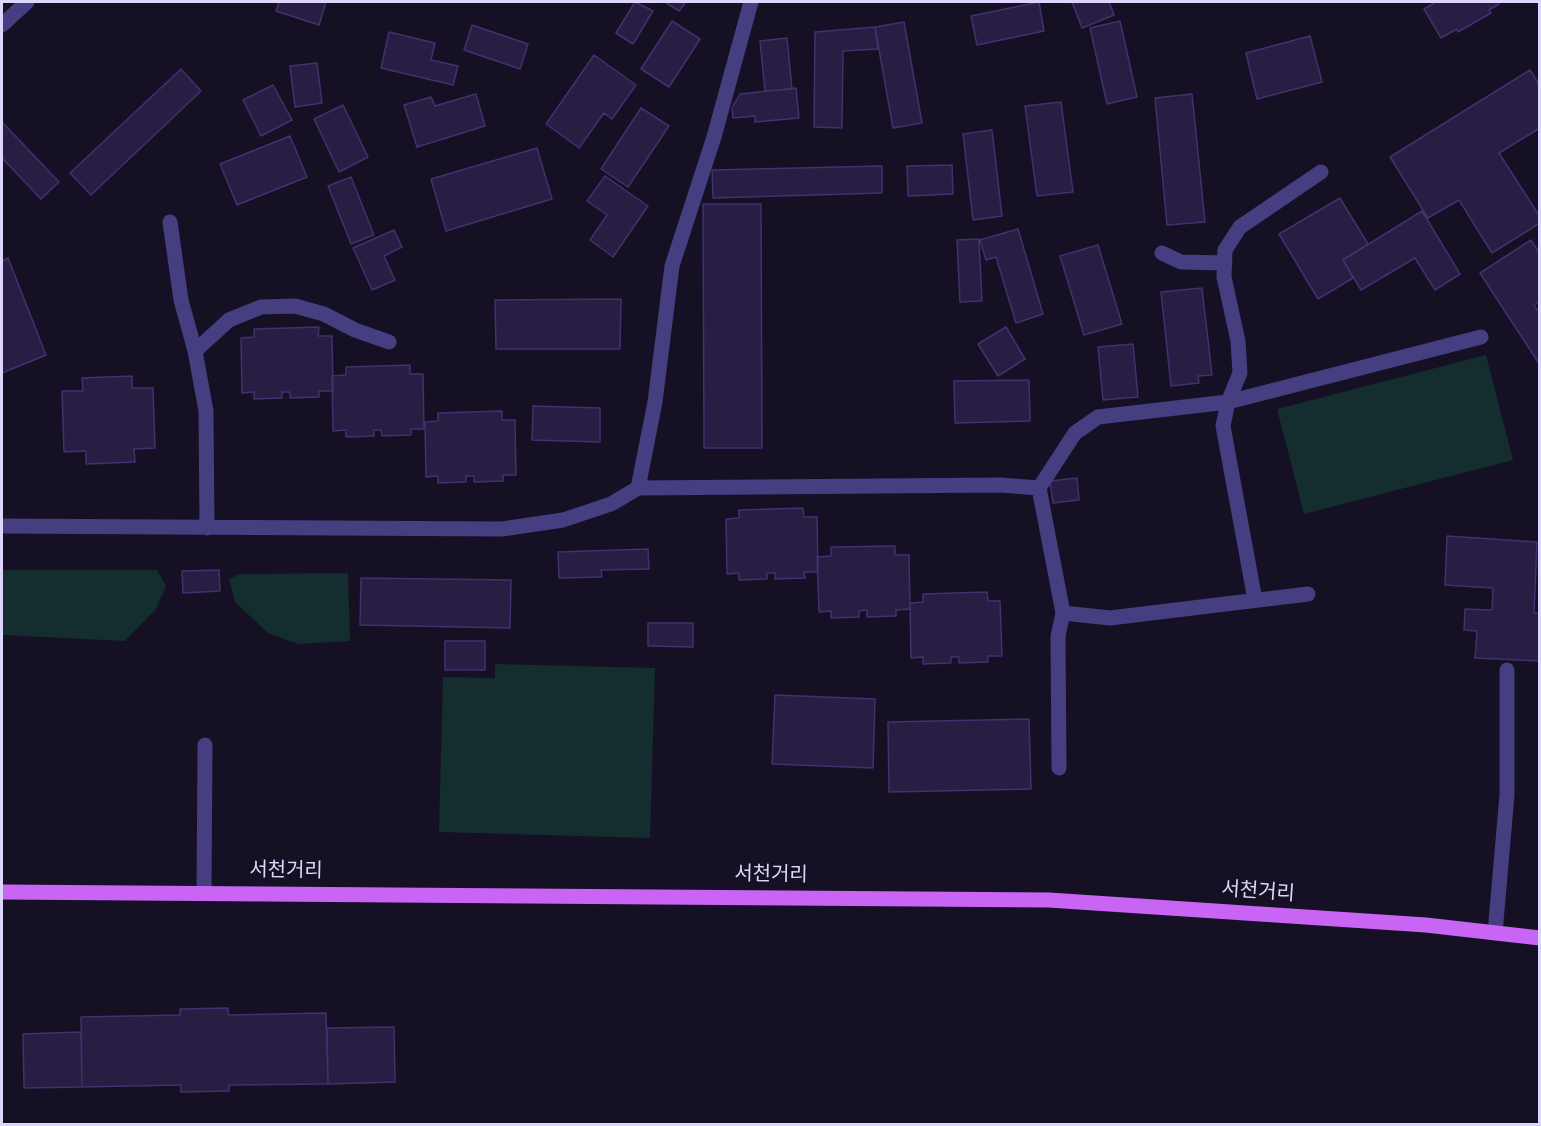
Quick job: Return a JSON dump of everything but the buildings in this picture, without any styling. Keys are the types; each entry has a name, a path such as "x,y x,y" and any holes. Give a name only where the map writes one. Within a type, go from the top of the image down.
{"main road":[{"name":"서천거리","path":"2,892 1049,900 1414,924 1539,938"}],"street":[{"path":"2,25 27,2"},
{"path":"638,488 655,402 672,266 714,137 751,2"},
{"path":"1255,600 1223,426 1228,402 1240,373 1238,341 1224,277 1225,250 1240,227 1321,172"},
{"path":"170,222 181,300 195,351 206,411 207,528"},
{"path":"1162,254 1181,262 1225,262"},
{"path":"195,351 229,320 261,307 295,306 314,311 355,330 389,342"},
{"path":"1059,768 1058,636 1063,613 1040,488 1075,433 1098,417 1228,402 1481,337"},
{"path":"2,526 502,529 563,520 612,504 638,488 1000,485 1040,488"},
{"path":"1063,613 1110,618 1308,594"},
{"path":"1495,933 1507,795 1507,670"},
{"path":"204,892 205,745"}],"green space":[{"path":"1486,355 1513,460 1304,514 1277,409"},
{"path":"2,570 157,570 166,586 156,609 125,641 2,635"},
{"path":"348,573 350,641 298,644 268,633 235,602 229,579 240,574"},
{"path":"495,664 655,668 650,838 439,832 443,677 495,678"}]}
